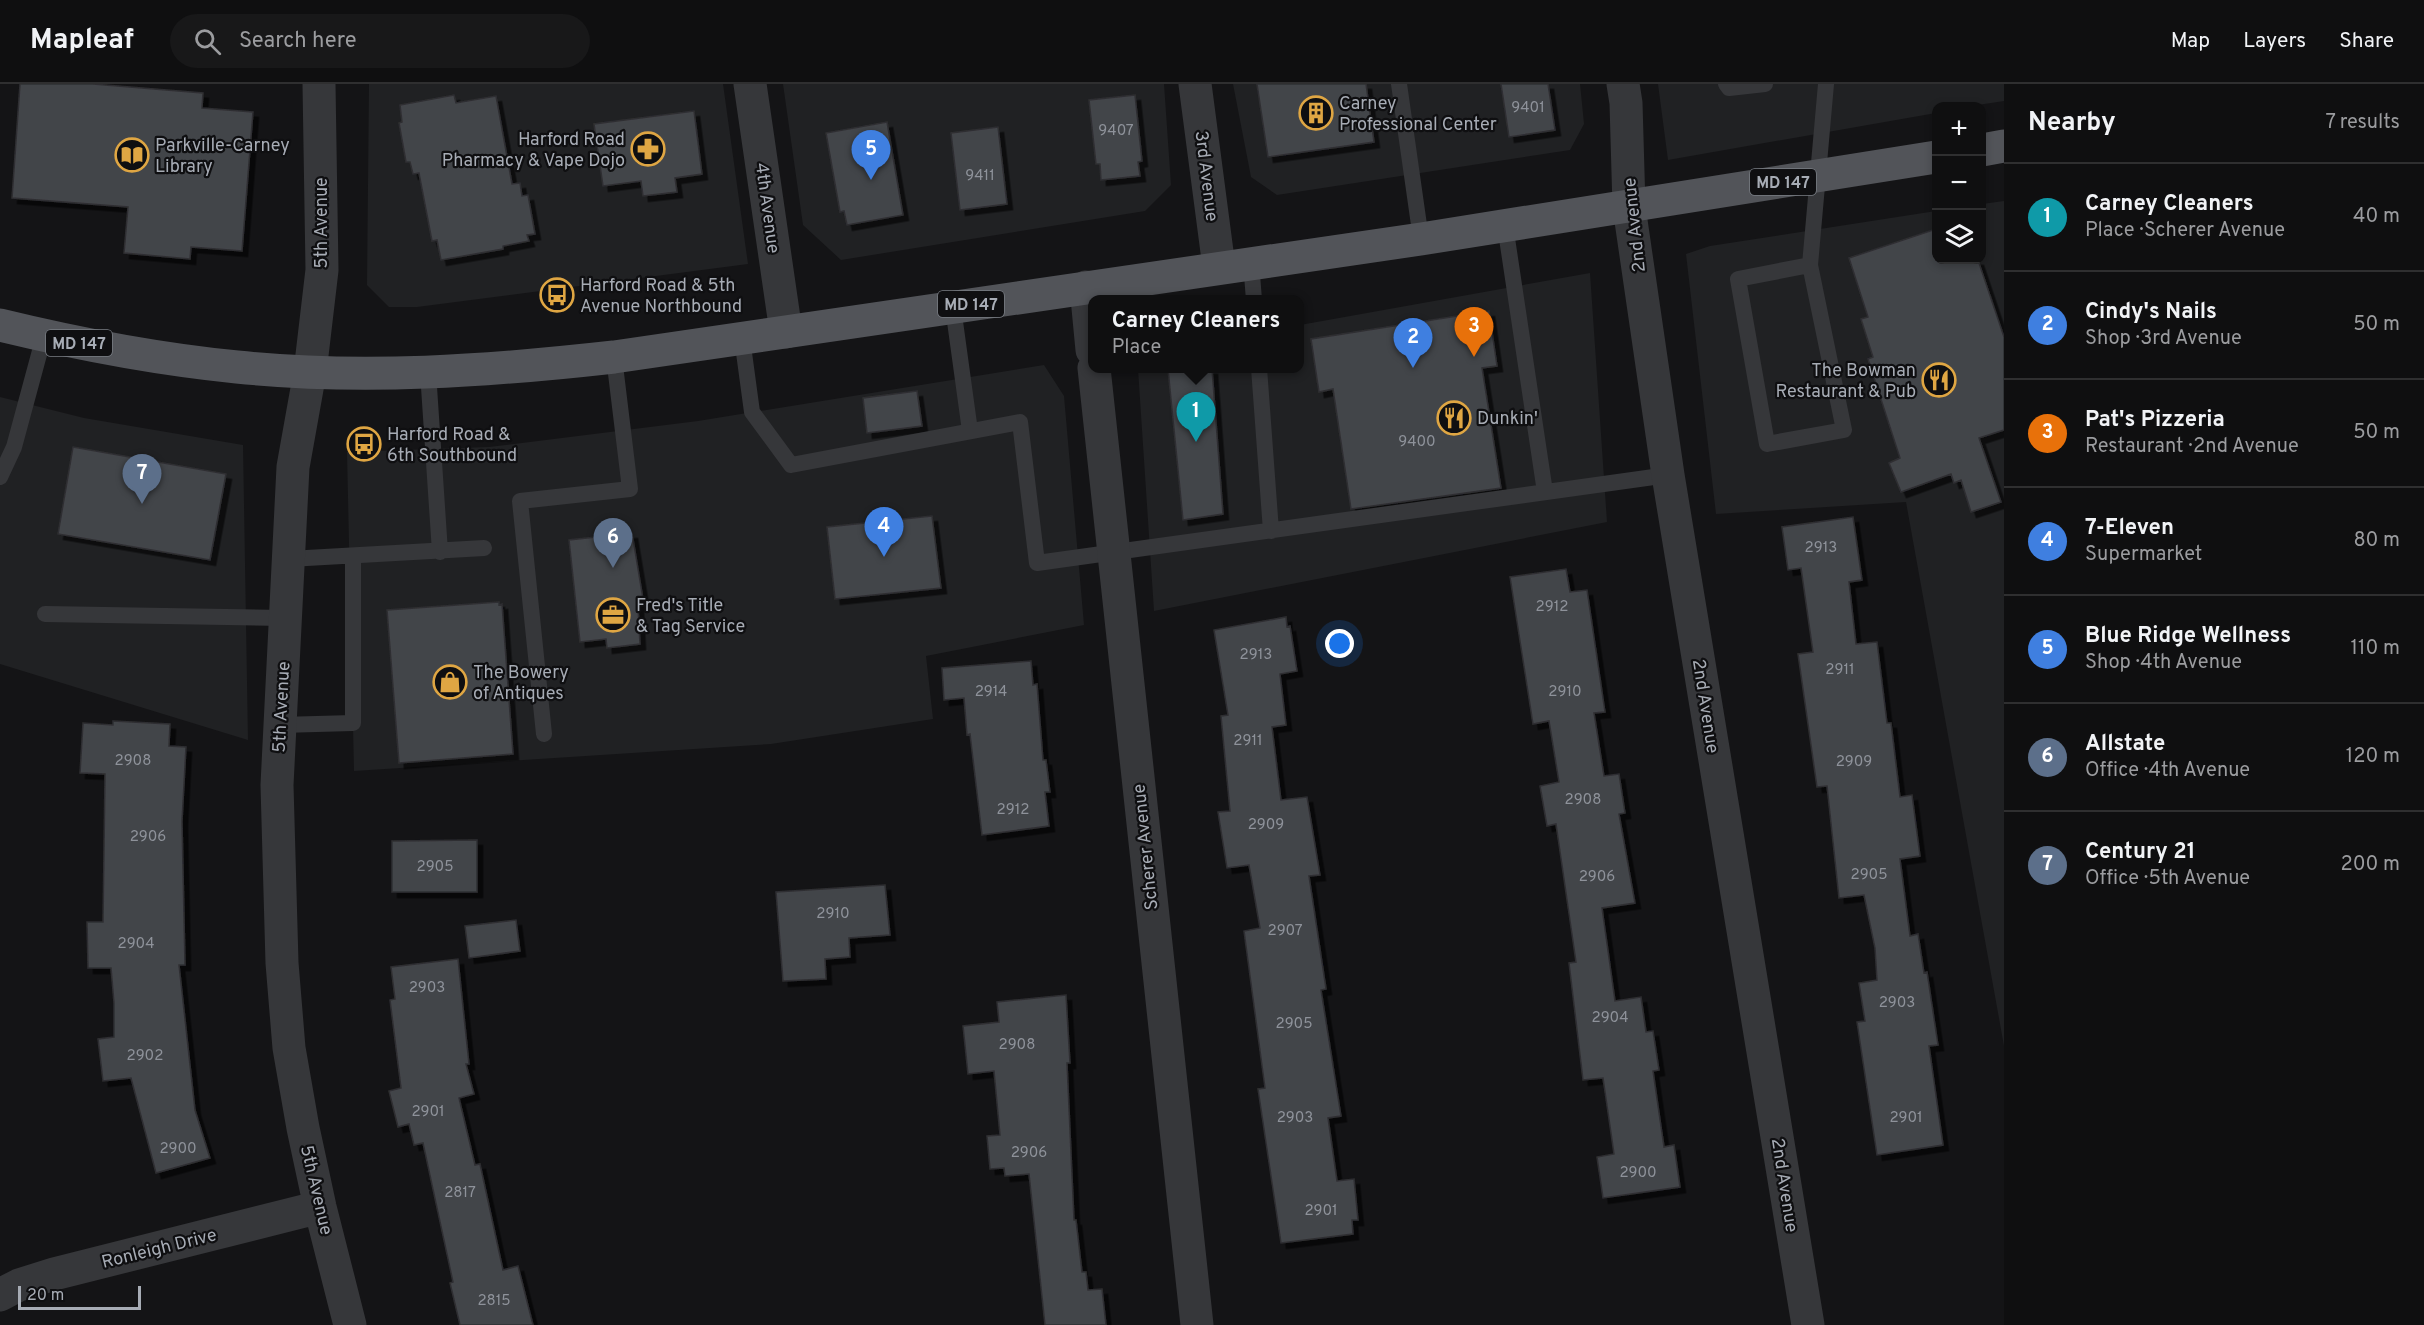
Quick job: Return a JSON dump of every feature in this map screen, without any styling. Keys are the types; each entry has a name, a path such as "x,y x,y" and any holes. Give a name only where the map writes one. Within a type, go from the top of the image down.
{"main road":[{"path":"1986,149 2004,146"},
{"name":"MD 147","path":"0,325 44,336 159,358 238,368 310,372 428,372 517,368 614,357 1251,262 1421,239 1932,158"}],"street":[{"name":"5th Avenue","path":"319,84 322,270 310,372 293,467 277,785 282,963 289,1048 320,1207 350,1325"},
{"name":"4th Avenue","path":"750,84 786,332"},
{"name":"3rd Avenue","path":"1196,84 1219,267"},
{"name":"2nd Avenue","path":"1623,84 1626,104 1629,207 1668,475 1808,1325"},
{"path":"1086,287 1088,308"},
{"name":"Scherer Avenue","path":"1094,373 1197,1325"},
{"name":"Ronleigh Drive","path":"0,1295 19,1285 54,1274 320,1207"}],"lane":[{"path":"1400,84 1421,239"},
{"path":"1726,84 1729,88 1765,84"},
{"path":"1810,265 1738,279 1767,444 1844,430 1810,265 1826,84"},
{"path":"1505,225 1545,492"},
{"path":"1251,262 1254,295"},
{"path":"953,307 970,431"},
{"path":"0,477 14,447 44,336"},
{"path":"742,338 752,412 791,465 1020,422 1037,563 1668,475"},
{"path":"544,734 520,501 630,489 614,357"},
{"path":"428,372 440,552"},
{"path":"1259,373 1271,531"},
{"path":"289,559 484,548"},
{"path":"280,725 353,723 353,556"},
{"path":"45,614 285,618"}],"shaded area":[{"path":"369,84 723,84 748,264 417,307 389,307 367,285"},
{"path":"783,84 1164,84 1171,185 1145,211 841,260 803,225"},
{"path":"1233,84 1580,84 1584,124 1570,150 1277,195 1251,177"},
{"path":"1658,84 2004,84 2004,101 1986,104 1932,102 1932,114 1668,160"},
{"path":"2004,201 2004,1046 1906,502 1716,514 1686,254 1710,246 1932,212 1932,264 1986,264 1986,203"},
{"path":"1590,273 1607,522 1154,611 1138,373 1304,373 1304,324"},
{"path":"1044,365 1064,396 1084,625 926,656 933,719 771,744 354,771 347,452 489,447 698,421"},
{"path":"0,397 84,418 243,445 248,740 0,664"}],"building":[{"name":"Parkville-Carney Library","path":"20,84 93,84 203,93 202,108 253,112 242,251 191,247 190,259 124,253 128,207 12,198"},
{"name":"Carney Professional Center","path":"1257,84 1366,84 1374,142 1268,157"},
{"path":"1501,84 1548,84 1555,130 1509,137"},
{"path":"454,95 456,103 496,96 512,184 520,183 522,196 528,195 535,234 527,235 529,241 503,246 503,249 441,260 437,240 432,241 419,173 413,174 410,162 406,162 399,123 402,122 400,105"},
{"path":"1135,95 1142,161 1138,162 1140,176 1101,180 1100,164 1096,164 1089,100"},
{"name":"Harford Road Pharmacy & Vape Dojo","path":"694,111 702,174 675,178 677,192 643,196 641,181 603,186 594,124"},
{"path":"887,122 903,215 847,225 844,211 840,212 826,133"},
{"path":"998,127 1007,204 960,210 951,133"},
{"name":"The Bowman Restaurant & Pub","path":"1932,230 1932,264 1979,264 2004,337 2004,430 1979,438 2001,502 1971,512 1961,480 1954,483 1951,474 1901,492 1889,463 1900,458 1868,359 1873,357 1861,319 1868,317 1849,258"},
{"path":"1489,311 1497,366 1482,368 1501,488 1351,509 1333,389 1319,392 1311,339"},
{"path":"1168,373 1212,373 1223,514 1183,520"},
{"path":"917,391 922,426 867,433 863,398"},
{"path":"73,447 226,474 210,560 58,534"},
{"path":"932,516 941,588 835,599 827,527"},
{"path":"1853,517 1862,580 1849,582 1856,644 1877,642 1887,723 1891,723 1900,797 1912,795 1920,856 1900,859 1910,936 1918,934 1924,973 1927,972 1938,1045 1929,1046 1943,1145 1877,1155 1857,1022 1865,1021 1859,983 1877,980 1875,948 1864,895 1839,898 1827,786 1817,787 1798,654 1813,652 1801,568 1788,570 1782,527"},
{"path":"632,533 644,605 638,606 640,644 607,648 606,639 580,642 569,540"},
{"path":"1566,569 1570,592 1587,590 1605,712 1594,713 1604,776 1619,774 1625,813 1619,814 1635,903 1602,908 1615,1001 1641,997 1646,1032 1653,1031 1659,1070 1653,1071 1664,1147 1674,1145 1680,1187 1603,1198 1597,1157 1614,1154 1603,1078 1583,1080 1569,963 1576,962 1556,824 1547,826 1540,786 1559,782 1549,721 1533,724 1510,577"},
{"name":"The Bowery of Antiques","path":"499,602 499,605 502,604 513,754 399,763 387,610"},
{"path":"1286,617 1287,627 1290,626 1297,671 1280,674 1286,725 1272,727 1281,800 1307,797 1320,875 1309,876 1326,989 1321,990 1341,1116 1328,1118 1337,1181 1354,1179 1358,1220 1352,1220 1353,1234 1281,1243 1258,1089 1265,1088 1244,931 1260,928 1249,865 1227,868 1218,812 1230,811 1221,716 1228,715 1214,630"},
{"path":"1031,661 1033,685 1037,684 1043,760 1046,760 1050,792 1045,792 1049,826 982,835 970,734 967,735 964,698 944,700 942,668"},
{"path":"113,721 170,724 169,746 186,747 182,821 185,965 179,965 195,1110 210,1158 156,1173 131,1078 103,1081 98,1039 114,1037 111,968 88,968 87,922 103,922 105,774 80,773 83,723 113,725"},
{"path":"477,840 477,892 392,892 392,841"},
{"path":"885,885 890,935 849,938 850,957 825,959 826,979 783,981 776,892"},
{"path":"516,920 520,951 469,958 465,926"},
{"path":"458,959 469,1064 466,1064 474,1094 459,1098 475,1165 480,1164 503,1270 518,1266 533,1325 460,1325 423,1143 414,1145 409,1124 398,1127 389,1091 401,1088 390,1000 395,999 391,967"},
{"path":"1066,995 1074,1220 1076,1220 1082,1272 1086,1272 1088,1290 1102,1289 1106,1325 1045,1325 1029,1174 1005,1176 1004,1168 990,1169 987,1136 1000,1135 994,1071 968,1074 963,1026 999,1022 997,1002"}],"place":[{"name":"Carney Professional Center","path":"1316,113"},
{"name":"Harford Road Pharmacy & Vape Dojo","path":"648,149"},
{"name":"Parkville-Carney Library","path":"132,155"},
{"name":"Blue Ridge Wellness","path":"871,180"},
{"name":"Harford Road & 5th Avenue Northbound","path":"557,295"},
{"name":"Pat's Pizzeria","path":"1474,357"},
{"name":"Cindy's Nails","path":"1413,368"},
{"name":"The Bowman Restaurant & Pub","path":"1939,380"},
{"name":"Dunkin'","path":"1454,418"},
{"name":"Carney Cleaners","path":"1196,442"},
{"name":"Harford Road & 6th Southbound","path":"364,444"},
{"name":"Century 21","path":"142,504"},
{"name":"7-Eleven","path":"884,557"},
{"name":"Allstate","path":"613,568"},
{"name":"Fred's Title & Tag Service","path":"613,615"},
{"name":"The Bowery of Antiques","path":"450,682"}]}
